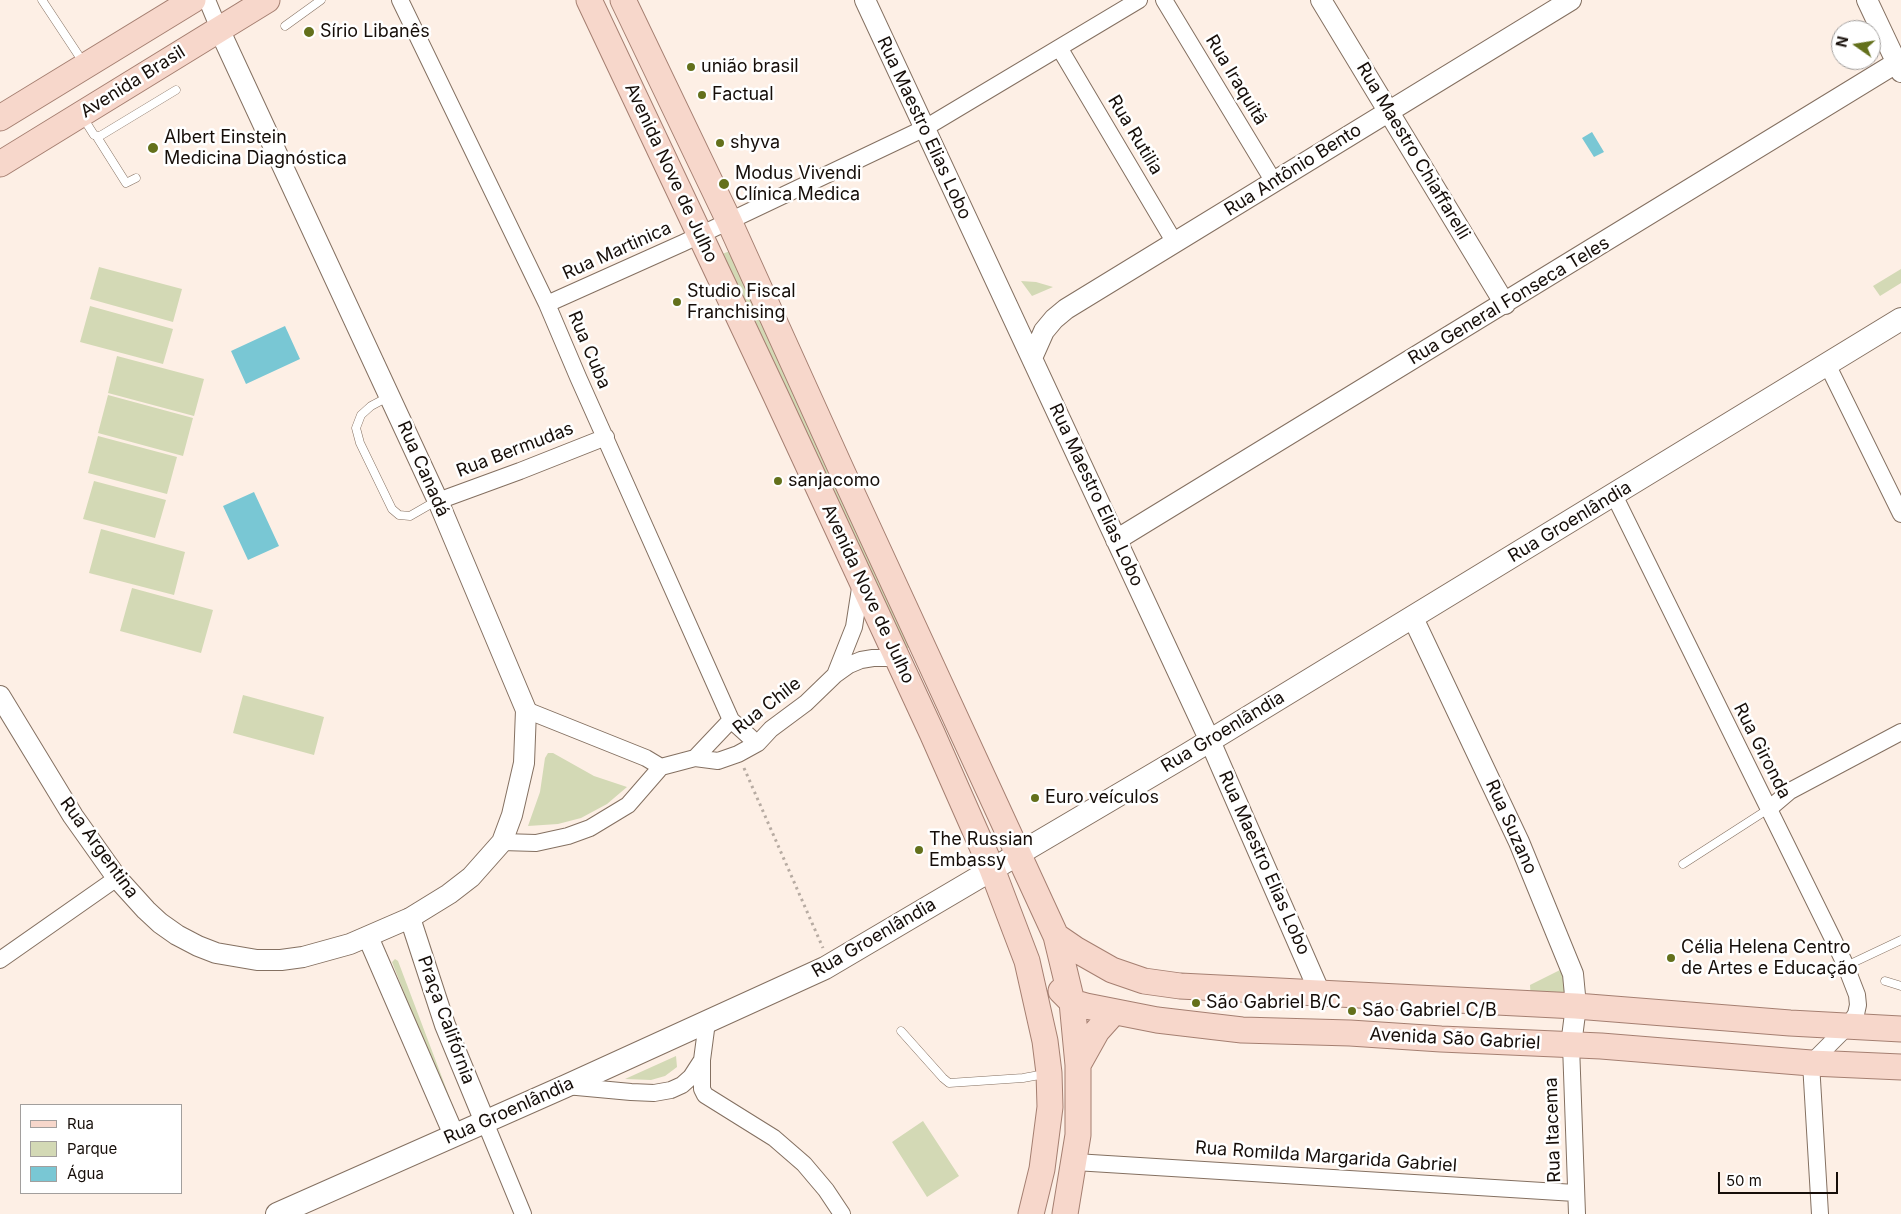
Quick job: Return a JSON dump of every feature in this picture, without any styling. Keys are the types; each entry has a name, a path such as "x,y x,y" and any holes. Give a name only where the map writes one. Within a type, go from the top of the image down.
{"main road":[{"path":"0,118 193,0"},
{"name":"Avenida Brasil","path":"0,164 267,0"},
{"name":"Avenida Nove de Julho","path":"589,0 898,658 992,869 1028,961 1045,1041 1049,1073 1050,1107 1042,1169 1031,1214"},
{"name":"Avenida Nove de Julho","path":"623,0 729,221 841,469 1020,853 1056,936 1072,1002 1078,1064 1078,1135 1065,1214"},
{"name":"Rua Groenlândia","path":"277,1214 566,1086 831,964 1210,741 1901,319"},
{"path":"1056,936 1112,970 1144,981 1180,986 1576,1006 1901,1029"},
{"name":"Avenida São Gabriel","path":"1028,961 1072,1002 1157,1020 1242,1030 1350,1033 1601,1046 1811,1063 1901,1066"},
{"path":"1078,1064 1096,1031 1114,1012"}],"street":[{"name":"Rua Canadá","path":"207,0 438,500 526,710 524,764 512,815 502,842 471,876 449,894 410,918"},
{"name":"Rua Cuba","path":"400,0 547,304 731,720 758,743"},
{"name":"Rua Maestro Elias Lobo","path":"865,0 1210,741 1320,993"},
{"name":"Rua Martinica","path":"547,304 700,235 925,128 1140,0"},
{"name":"Rua Iraquitã","path":"1164,0 1274,182"},
{"name":"Rua Maestro Chiaffarelli","path":"1321,0 1505,304"},
{"name":"Rua Antônio Bento","path":"1032,358 1044,331 1066,309 1571,0"},
{"path":"1868,0 1900,65"},
{"name":"Rua Rutilia","path":"1060,49 1175,243"},
{"name":"Rua General Fonseca Teles","path":"1116,540 1900,65"},
{"path":"1827,364 1901,514"},
{"name":"Rua Bermudas","path":"438,500 520,471 606,437"},
{"name":"Rua Gironda","path":"1614,495 1770,808 1846,966 1855,989 1858,1005 1856,1014 1848,1026"},
{"name":"Rua Chile","path":"835,675 854,627 861,580"},
{"name":"Rua Suzano","path":"1413,618 1519,842 1573,974 1576,1006 1571,1045"},
{"name":"Rua Chile","path":"661,767 695,758 718,761 738,754 758,743 771,729 806,703 835,675 861,660 898,658"},
{"name":"Rua Argentina","path":"2,704 73,816 117,878 146,910 177,935 198,946 223,954 258,960 282,960 326,952 368,937 410,918"},
{"path":"502,842 536,843 568,836 590,828 628,805 661,767 646,758 526,710"},
{"path":"695,758 731,720"},
{"path":"1770,808 1790,791 1901,732"},
{"path":"0,960 117,878"},
{"name":"Praça Califórnia","path":"410,918 445,1025 485,1122"},
{"name":"Praça Califórnia","path":"368,937 454,1136"},
{"path":"707,1022 702,1060 702,1089 705,1095 774,1138 804,1164 826,1190 842,1214"},
{"path":"1820,1214 1811,1063 1848,1026"},
{"name":"Rua Itacema","path":"1571,1045 1577,1214"},
{"path":"566,1086 654,1093 671,1090 682,1085 702,1060"},
{"path":"485,1122 522,1214"},
{"name":"Rua Romilda Margarida Gabriel","path":"1074,1162 1576,1193"}],"lane":[{"path":"42,0 86,66"},
{"path":"285,26 321,0"},
{"path":"97,137 176,90"},
{"path":"80,115 94,136 97,137 126,183 136,178"},
{"path":"390,396 371,406 361,415 356,428 360,443 392,509 399,515 410,516 438,500"},
{"path":"1684,864 1770,808"},
{"path":"1846,966 1901,940"},
{"path":"1885,980 1901,986"},
{"path":"902,1031 943,1078 949,1082 1023,1078 1049,1073"}],"path":[{"path":"738,754 831,964"}],"green space":[{"path":"730,251 912,647 905,649 722,254"},
{"path":"99,267 182,289 173,322 90,299"},
{"path":"1901,269 1901,283 1880,296 1873,286"},
{"path":"1021,281 1036,282 1053,287 1032,296"},
{"path":"90,306 173,329 163,364 80,342"},
{"path":"117,356 204,379 194,416 108,393"},
{"path":"108,395 193,418 183,456 98,433"},
{"path":"98,436 177,457 167,494 88,473"},
{"path":"94,481 166,500 155,538 83,519"},
{"path":"101,529 185,552 174,595 89,573"},
{"path":"132,588 213,610 201,653 120,631"},
{"path":"243,695 324,717 314,755 233,733"},
{"path":"548,753 553,753 594,776 627,787 607,804 581,818 558,824 528,826 540,792 545,758"},
{"path":"395,959 398,961 457,1117 453,1118 392,962"},
{"path":"1566,967 1572,1003 1531,1001 1530,985"},
{"path":"676,1056 677,1067 665,1076 651,1080 625,1079"},
{"path":"923,1121 959,1176 927,1197 892,1142"}],"water":[{"path":"1592,132 1604,152 1594,157 1582,138"},
{"path":"285,326 300,359 246,384 231,351"},
{"path":"254,492 279,546 248,560 223,506"}],"place":[{"name":"Sírio Libanês","path":"309,32"},
{"name":"união brasil","path":"691,67"},
{"name":"Factual","path":"702,95"},
{"name":"shyva","path":"720,143"},
{"name":"Albert Einstein Medicina Diagnóstica","path":"153,148"},
{"name":"Modus Vivendi Clínica Medica","path":"724,184"},
{"name":"Studio Fiscal Franchising","path":"677,302"},
{"name":"sanjacomo","path":"778,481"},
{"name":"Euro veículos","path":"1035,798"},
{"name":"The Russian Embassy","path":"919,850"},
{"name":"Célia Helena Centro de Artes e Educação","path":"1671,958"},
{"name":"São Gabriel B/C","path":"1196,1003"},
{"name":"São Gabriel C/B","path":"1352,1011"}]}
